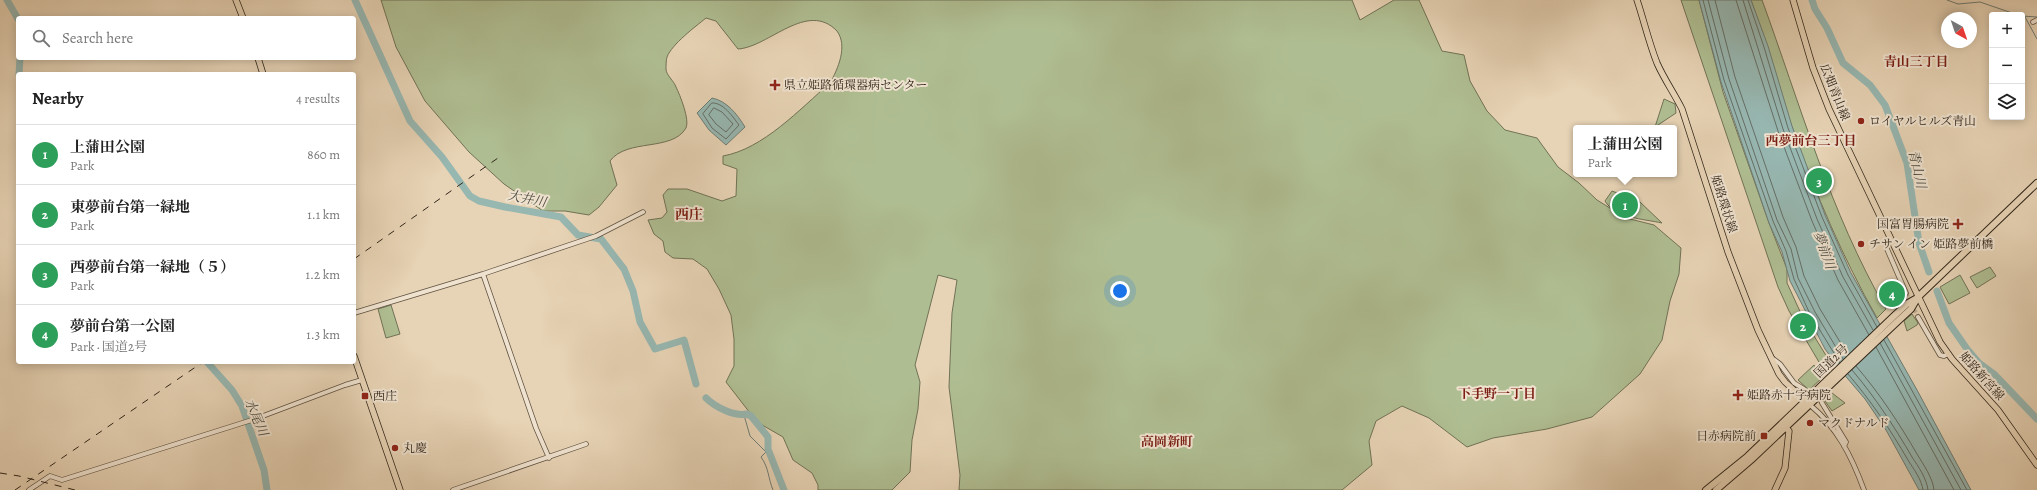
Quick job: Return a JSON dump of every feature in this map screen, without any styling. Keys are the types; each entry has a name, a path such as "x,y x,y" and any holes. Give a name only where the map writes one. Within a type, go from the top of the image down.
{"highway":[{"name":"国道2号","path":"1706,490 1748,456 1808,402 1896,318 1911,309 1918,297 2037,183"},
{"name":"国道2号","path":"1716,490 1752,460 1808,402"}],"main road":[{"path":"236,0 242,16"},
{"name":"姫路環状線","path":"1637,0 1657,62 1669,88 1682,109 1728,252 1758,330 1785,382 1808,402"},
{"name":"広畑青山線","path":"1793,0 1813,68 1829,109 1918,297"},
{"path":"259,60 262,72"},
{"name":"姫路新宮線","path":"1918,297 1948,354 1998,410 2037,465"},
{"path":"356,362 400,490"},
{"path":"1775,490 1785,468 1789,431 1785,427"}],"street":[{"path":"356,313 483,274 596,236 643,212"},
{"path":"1891,240 1886,243 1887,249 1906,293"},
{"path":"483,274 536,428 550,458"},
{"path":"1918,317 1940,355 1944,356 1948,354"},
{"path":"1772,358 1780,364 1794,383 1804,388"},
{"path":"28,490 50,476 62,480 255,420 345,385 362,380"},
{"path":"1808,402 1826,418 1844,446 1864,490"},
{"path":"1822,403 1846,442 1844,446"},
{"path":"453,490 550,458 586,444"}],"green space":[{"path":"381,0 1352,0 1360,20 1394,0 1419,0 1442,51 1464,55 1470,81 1487,111 1505,130 1537,138 1558,167 1579,183 1597,200 1626,218 1654,225 1681,248 1679,274 1670,301 1662,340 1640,374 1592,417 1547,429 1493,438 1467,447 1429,418 1402,406 1376,421 1369,441 1372,465 1342,490 959,490 960,475 949,387 952,313 957,280 938,275 915,365 920,382 918,409 912,440 910,472 892,490 818,490 818,485 812,473 793,460 783,437 757,422 726,382 734,366 734,339 731,315 719,289 707,269 693,259 673,258 665,252 663,241 654,234 648,220 662,218 667,212 663,195 668,189 687,189 722,201 736,196 737,169 723,164 723,156 738,152 767,137 794,116 830,83 839,64 842,50 842,43 837,31 825,23 813,20 788,28 762,41 738,49 716,21 706,18 679,41 667,58 666,71 675,85 682,101 687,119 686,128 671,140 627,150 618,154 610,161 617,185 599,207 589,215 565,211 543,211 504,184 469,152 425,101 396,47"},
{"path":"1681,0 1699,0 1723,92 1769,223 1787,269 1787,283 1803,318 1830,362 1823,369 1789,311 1778,287"},
{"path":"1751,0 1762,0 1832,196 1866,272 1886,309 1877,318 1831,226 1811,178 1788,114"},
{"path":"1664,99 1675,104 1676,113 1656,125"},
{"path":"1612,191 1640,202 1662,223 1630,217 1616,211 1605,201"},
{"path":"1990,267 1996,276 1977,288 1970,277"},
{"path":"1960,275 1970,293 1949,304 1940,287"},
{"path":"1899,281 1905,298 1895,305 1885,302 1879,291"},
{"path":"391,305 400,334 386,338 378,309"},
{"path":"1912,314 1918,323 1907,331 1904,321"},
{"path":"1814,365 1822,378 1809,390 1798,380"},
{"path":"1832,393 1845,403 1832,411 1825,401"}],"water":[{"name":"夢前川","path":"1699,0 1751,0 1768,46 1792,126 1825,215 1851,273 1971,490 1919,490 1886,430 1865,399 1825,349 1790,281 1782,252 1769,223 1721,82"},
{"path":"712,98 727,105 739,117 745,127 726,145 709,130 697,113"}],"waterway":[{"name":"水尾川","path":"7,0 16,16"},
{"name":"大井川","path":"355,0 410,121 442,157 470,196 479,201 561,217 578,235 601,239 624,269 633,291 640,322 655,349 684,340 696,384"},
{"name":"青山川","path":"1812,0 1815,9 1827,28 1843,63 1870,85 1885,105 1907,163 1919,243 1929,272"},
{"path":"1947,0 1958,4 1980,2 2009,12"},
{"path":"2025,16 2037,17"},
{"path":"2025,17 2037,39"},
{"name":"水尾川","path":"19,72 20,60"},
{"name":"青山川","path":"1937,291 1949,323 1967,349 1979,363 1994,374 2037,419"},
{"name":"水尾川","path":"209,364 232,390 242,406 264,470 267,490"},
{"name":"大井川","path":"706,398 715,405 731,413 742,415 747,414 751,416 768,437 768,449 784,490"},
{"name":"大井川","path":"744,415 750,436 766,452 761,457 766,465 773,490"}],"tunnel":[{"path":"1906,293 1918,317"},
{"path":"1804,389 1822,403"}],"railway":[{"path":"356,258 498,158"},
{"path":"15,490 200,364"},
{"path":"0,473 19,476 75,490"}],"place":[{"name":"県立姫路循環器病センター","path":"775,85"},
{"name":"ロイヤルヒルズ青山","path":"1861,121"},
{"name":"西夢前台第一緑地（５）","path":"1819,181"},
{"name":"上蒲田公園","path":"1625,205"},
{"name":"国富胃腸病院","path":"1958,224"},
{"name":"チサン イン 姫路夢前橋","path":"1861,244"},
{"name":"夢前台第一公園","path":"1892,294"},
{"name":"東夢前台第一緑地","path":"1803,326"},
{"name":"姫路赤十字病院","path":"1738,395"},
{"name":"西庄","path":"365,396"},
{"name":"マクドナルド","path":"1810,423"},
{"name":"日赤病院前","path":"1764,436"},
{"name":"丸慶","path":"395,448"}],"district":[{"name":"青山三丁目","path":"1916,61"},
{"name":"西夢前台三丁目","path":"1811,140"},
{"name":"西庄","path":"689,214"},
{"name":"下手野一丁目","path":"1497,393"},
{"name":"高岡新町","path":"1167,441"}]}
